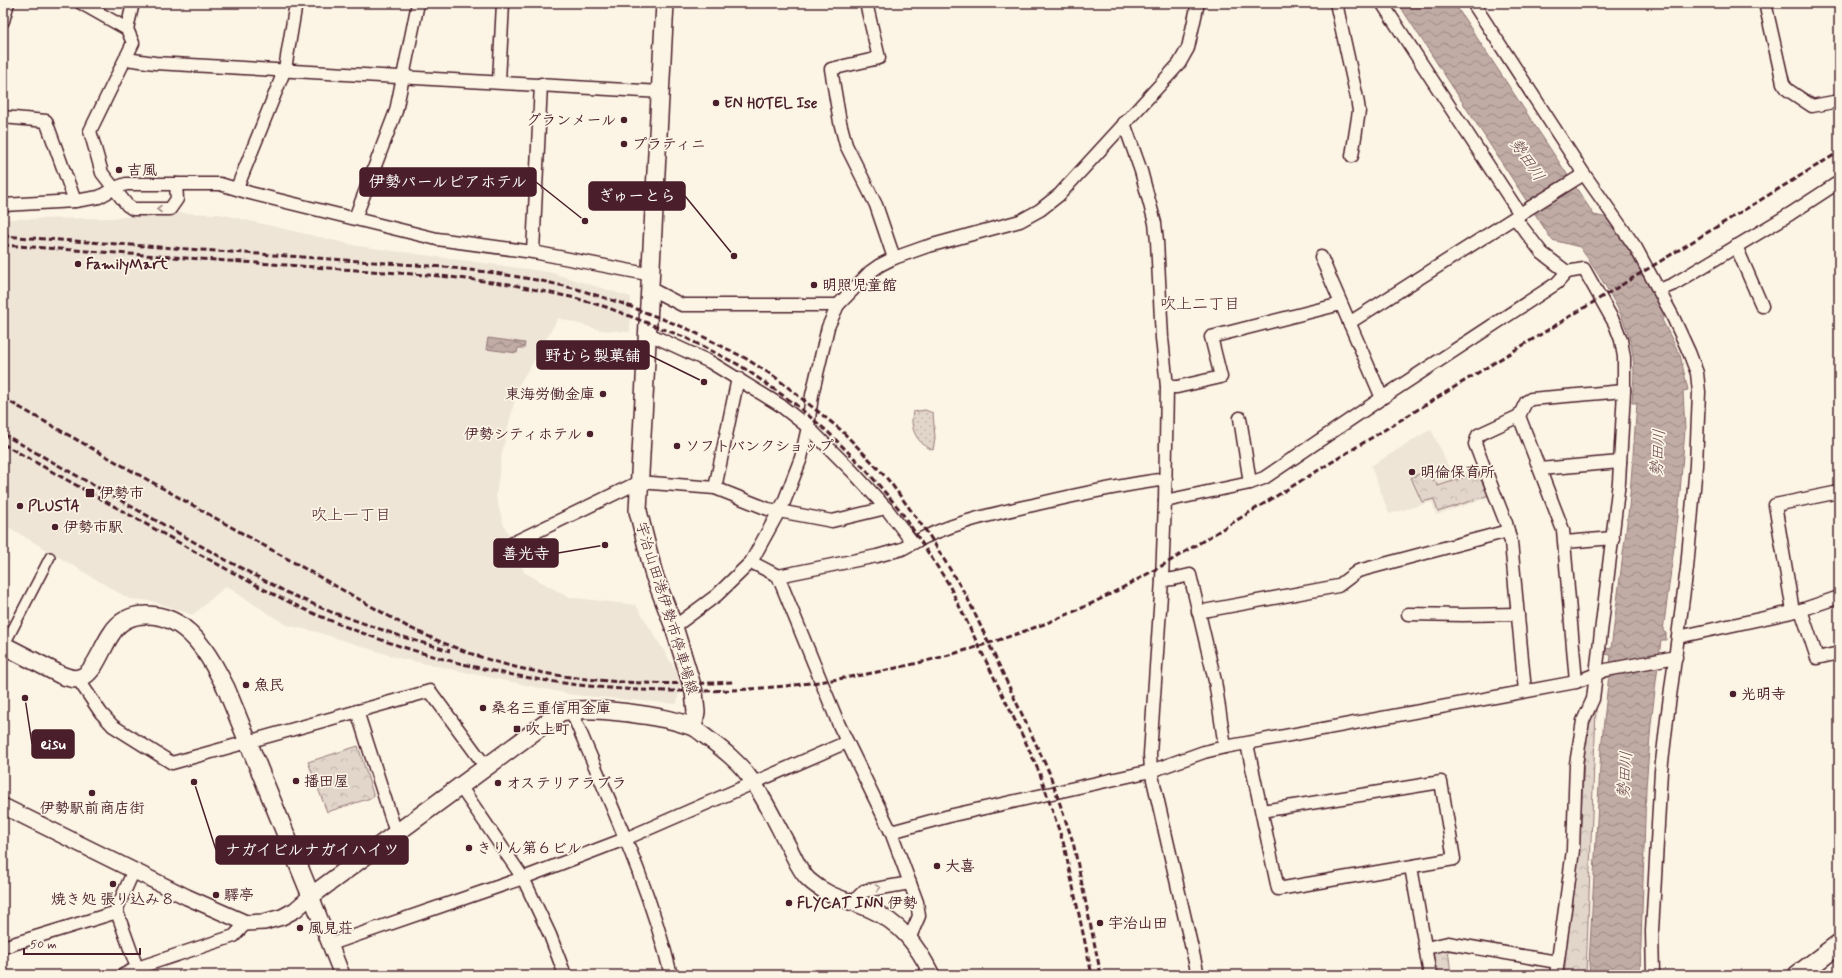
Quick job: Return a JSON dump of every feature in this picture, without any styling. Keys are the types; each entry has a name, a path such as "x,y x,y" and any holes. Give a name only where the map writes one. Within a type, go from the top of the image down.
{"main road":[{"name":"宇治山田港伊勢市停車場線","path":"665,3 649,334 638,511 654,575 674,627 694,692 696,712 693,727"},
{"path":"3,646 70,679 78,679 88,673 112,632 120,623 138,615 153,615 179,624 193,636 211,659 226,688 312,896 548,720 561,712 584,709 668,718 693,727"},
{"path":"1798,975 1839,944"}],"street":[{"path":"3,21 8,3"},
{"path":"81,3 127,29"},
{"path":"133,3 127,29 133,43 90,131 102,173 127,205 133,209 170,209 177,199 176,184"},
{"path":"237,188 285,69 296,3"},
{"path":"355,218 396,111 418,3"},
{"path":"499,82 503,3"},
{"path":"866,3 879,58 831,69 840,122 846,144 876,205 894,258"},
{"path":"674,627 717,595 752,562 780,511 792,484 801,458 808,427 812,395 826,335 838,305 870,272 894,258 1020,221 1040,210 1059,195 1179,64 1188,48 1198,3"},
{"path":"1336,3 1358,105 1352,156"},
{"path":"1382,3 1520,215 1542,253 1567,272"},
{"path":"1474,3 1582,175 1636,248 1659,290 1689,352 1697,374 1699,392 1696,465 1678,637 1671,658 1661,771 1652,931 1653,975"},
{"path":"1765,3 1783,83 1788,90 1812,106 1839,101"},
{"path":"126,59 661,92"},
{"path":"533,252 541,84"},
{"path":"3,117 46,122 75,201"},
{"path":"1124,123 1141,171 1155,223 1162,338 1167,388 1166,479 1162,580 1150,754 1152,771 1198,975"},
{"path":"1349,323 1582,175"},
{"path":"1659,290 1674,284 1790,214 1839,182"},
{"path":"3,205 75,201 99,198 115,188 126,184 220,184 438,239 533,252 651,282 682,305 838,305"},
{"path":"1736,246 1762,306"},
{"path":"1321,258 1382,398"},
{"path":"1165,501 1250,483 1264,478 1382,398 1557,283 1567,272 1584,270 1614,324 1621,340 1624,357 1624,391 1620,462 1601,673 1593,699 1583,721 1576,764 1572,858 1556,975"},
{"path":"1167,388 1221,377 1210,337 1341,304"},
{"path":"649,334 694,353 738,378 748,386 780,405 808,427 853,472 886,508 913,543"},
{"path":"715,488 738,378"},
{"path":"1525,691 1511,542 1475,444 1478,435 1519,416 1526,402 1531,399 1624,391"},
{"path":"1519,416 1563,530 1576,682"},
{"path":"1240,418 1250,483"},
{"path":"1540,469 1620,462"},
{"path":"752,562 778,576 871,558 902,549 946,527 983,516 1119,486 1166,479"},
{"path":"513,543 639,482 715,488 768,509 832,521 886,508"},
{"path":"1839,492 1775,505 1797,610 1817,658 1839,653"},
{"path":"1198,612 1338,586 1358,571 1508,531"},
{"path":"1565,542 1613,538"},
{"path":"3,646 50,557"},
{"path":"1162,580 1190,575 1215,681 1225,747"},
{"path":"778,576 821,683 847,742 891,832 917,902 919,916 910,938"},
{"path":"1678,637 1797,610 1839,598"},
{"path":"1408,614 1518,614"},
{"path":"891,832 953,815 1152,771 1204,752 1225,747 1576,682 1601,673 1671,658"},
{"path":"78,679 101,713 113,726 172,763 430,691 486,766"},
{"path":"571,710 648,894 662,937 671,975"},
{"path":"357,712 396,833"},
{"path":"693,727 731,757 754,783 798,865 808,879 822,890 851,904 868,909 887,919 910,938 922,954 932,975"},
{"path":"331,944 523,878 625,839 847,742"},
{"path":"1247,744 1278,889 1454,859 1441,782 1262,812"},
{"path":"460,786 523,878 550,934 563,974"},
{"path":"3,806 246,923 264,922 282,916 296,910 312,896 342,975"},
{"path":"1411,867 1430,975"},
{"path":"134,870 118,906 117,912 137,968"},
{"path":"851,904 864,891 910,883"},
{"path":"3,947 117,912"},
{"path":"123,975 137,968 234,936 246,923"},
{"path":"1426,948 1448,943 1557,962"}],"shaded area":[{"path":"178,213 220,214 358,246 549,272 631,297 630,332 600,330 558,318 518,386 502,453 496,496 503,523 513,543 524,572 568,597 636,605 681,679 677,704 573,695 398,658 317,632 286,625 226,586 193,615 152,601 129,599 3,524 3,219 111,218"},
{"name":"明倫保育所","path":"1431,429 1453,477 1478,466 1491,497 1436,515 1432,502 1389,514 1371,466"}],"green space":[{"path":"925,410 933,413 935,438 933,450 919,440 912,424 913,412"},
{"path":"1427,470 1438,486 1477,473 1489,495 1438,512 1434,499 1422,502 1411,478"},
{"path":"1596,709 1586,975 1565,975 1567,939 1578,861 1585,745 1587,728"},
{"path":"358,746 374,797 327,812 308,762"},
{"path":"1448,948 1451,975 1437,975 1433,951"}],"water":[{"name":"勢田川","path":"1398,3 1454,3 1594,215 1608,218 1639,266 1665,314 1662,320 1680,355 1688,390 1683,391 1685,430 1678,517 1663,631 1666,633 1666,640 1661,640 1651,724 1646,788 1640,975 1590,975 1589,964 1601,749 1611,655 1605,654 1606,648 1611,649 1629,507 1637,403 1632,403 1634,368 1631,343 1621,315 1614,301 1580,247 1552,240"},
{"path":"488,338 525,343 524,348 518,348 517,353 486,349"}],"railway":[{"path":"3,444 241,577 299,607 339,624 425,654 512,675 599,687 687,691 775,687 863,675 950,655 1036,627 1071,613 1121,588 1170,561 1839,152"},
{"path":"3,236 444,267 495,273 542,281 577,289 624,304 688,329 745,358 775,377 841,430 890,482 929,535 967,597 1049,772 1073,842 1101,975"},
{"path":"3,245 441,276 509,284 575,298 606,307 684,337 741,366 795,404 828,432 866,470 900,510 948,583 1040,774 1064,845 1092,975"},
{"path":"3,398 408,627 460,650 515,667 568,677 623,682 679,684 733,682"},
{"path":"3,434 226,560 288,593 331,612 400,636 450,651"}],"place":[{"name":"EN HOTEL Ise","path":"716,103"},
{"name":"グランメール","path":"624,120"},
{"name":"プラティニ","path":"624,144"},
{"name":"吉風","path":"119,170"},
{"name":"伊勢パールピアホテル","path":"585,221"},
{"name":"ぎゅーとら","path":"734,256"},
{"name":"FamilyMart","path":"78,264"},
{"name":"明照児童館","path":"814,285"},
{"name":"野むら製菓舗","path":"704,382"},
{"name":"東海労働金庫","path":"603,394"},
{"name":"伊勢シティホテル","path":"590,434"},
{"name":"ソフトバンクショップ","path":"677,446"},
{"name":"明倫保育所","path":"1412,472"},
{"name":"伊勢市","path":"90,493"},
{"name":"PLUSTA","path":"20,506"},
{"name":"伊勢市駅","path":"55,527"},
{"name":"善光寺","path":"605,545"},
{"name":"魚民","path":"246,685"},
{"name":"光明寺","path":"1733,694"},
{"name":"eisu","path":"25,698"},
{"name":"桑名三重信用金庫","path":"483,708"},
{"name":"吹上町","path":"517,729"},
{"name":"播田屋","path":"296,781"},
{"name":"ナガイビルナガイハイツ","path":"194,782"},
{"name":"オステリアラブラ","path":"498,783"},
{"name":"伊勢駅前商店街","path":"92,793"},
{"name":"きりん第６ビル","path":"469,848"},
{"name":"大喜","path":"937,866"},
{"name":"焼き処 張り込み８","path":"113,884"},
{"name":"驛亭","path":"216,895"},
{"name":"FLYCAT INN 伊勢","path":"789,903"},
{"name":"宇治山田","path":"1100,923"},
{"name":"風見荘","path":"300,928"}],"district":[{"name":"吹上二丁目","path":"1200,303"},
{"name":"吹上一丁目","path":"351,514"}]}
